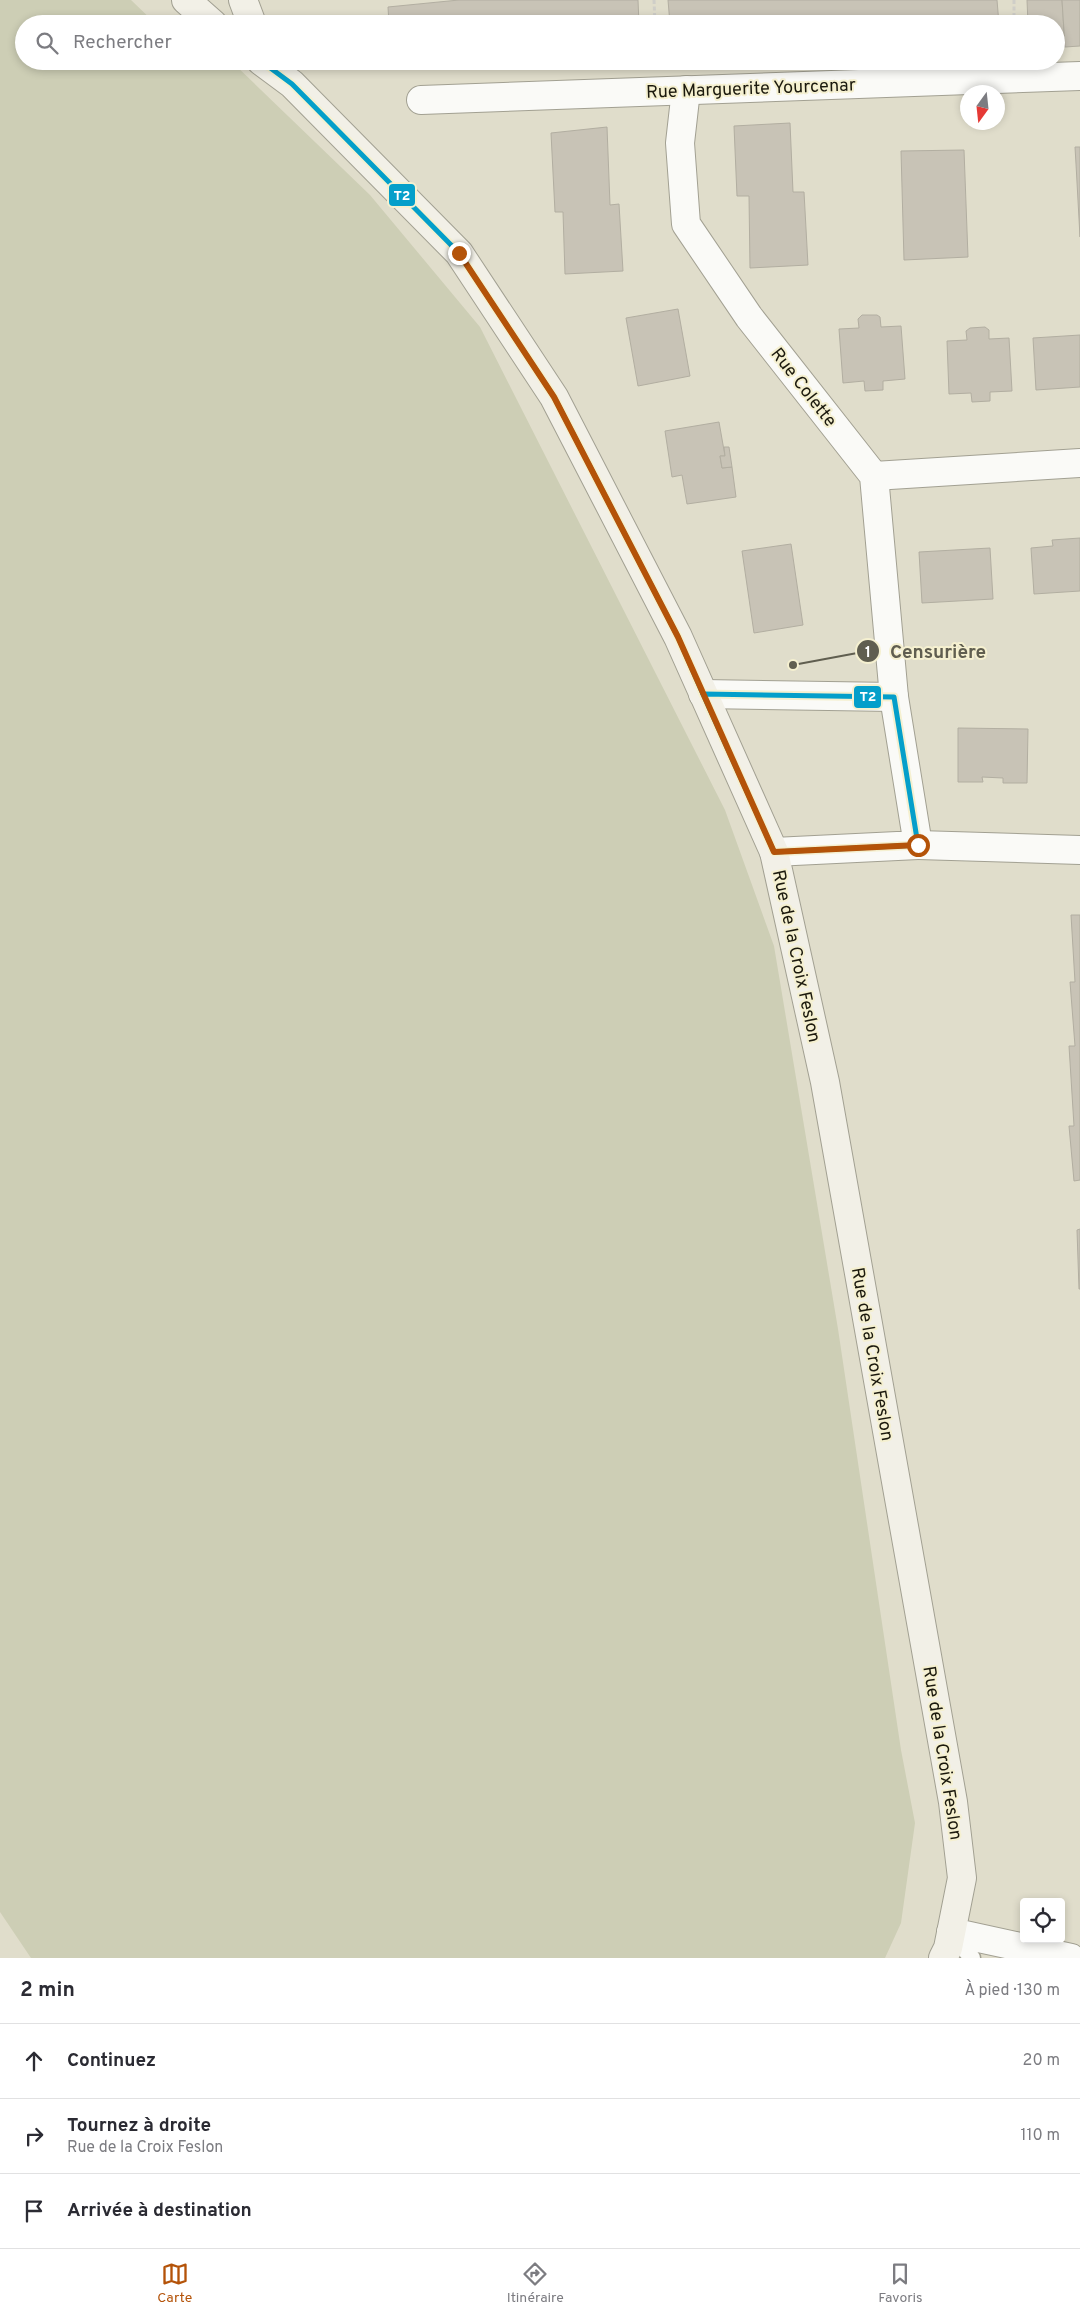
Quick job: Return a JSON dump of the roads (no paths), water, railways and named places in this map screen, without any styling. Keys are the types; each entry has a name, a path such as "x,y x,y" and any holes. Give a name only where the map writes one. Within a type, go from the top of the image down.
{"street":[{"path":"186,0 203,15"},
{"path":"243,0 249,15"},
{"name":"Rue de la Croix Feslon","path":"273,70 292,84 459,253 554,397 678,637 774,852 824,1082 954,1802 962,1878 944,1958"},
{"name":"Rue de la Croix Feslon","path":"282,70 292,84"},
{"name":"Rue Marguerite Yourcenar","path":"421,100 1080,76"},
{"name":"Rue Colette","path":"686,90 680,144 686,224 748,317 874,476"},
{"path":"918,845 894,697 874,476 1080,463"},
{"path":"704,694 894,697"},
{"path":"774,852 918,845 1080,850"},
{"path":"951,1932 1070,1958"}],"lane":[{"path":"951,1932 972,1958"}],"place":[{"name":"Censurière","path":"793,665"}]}
